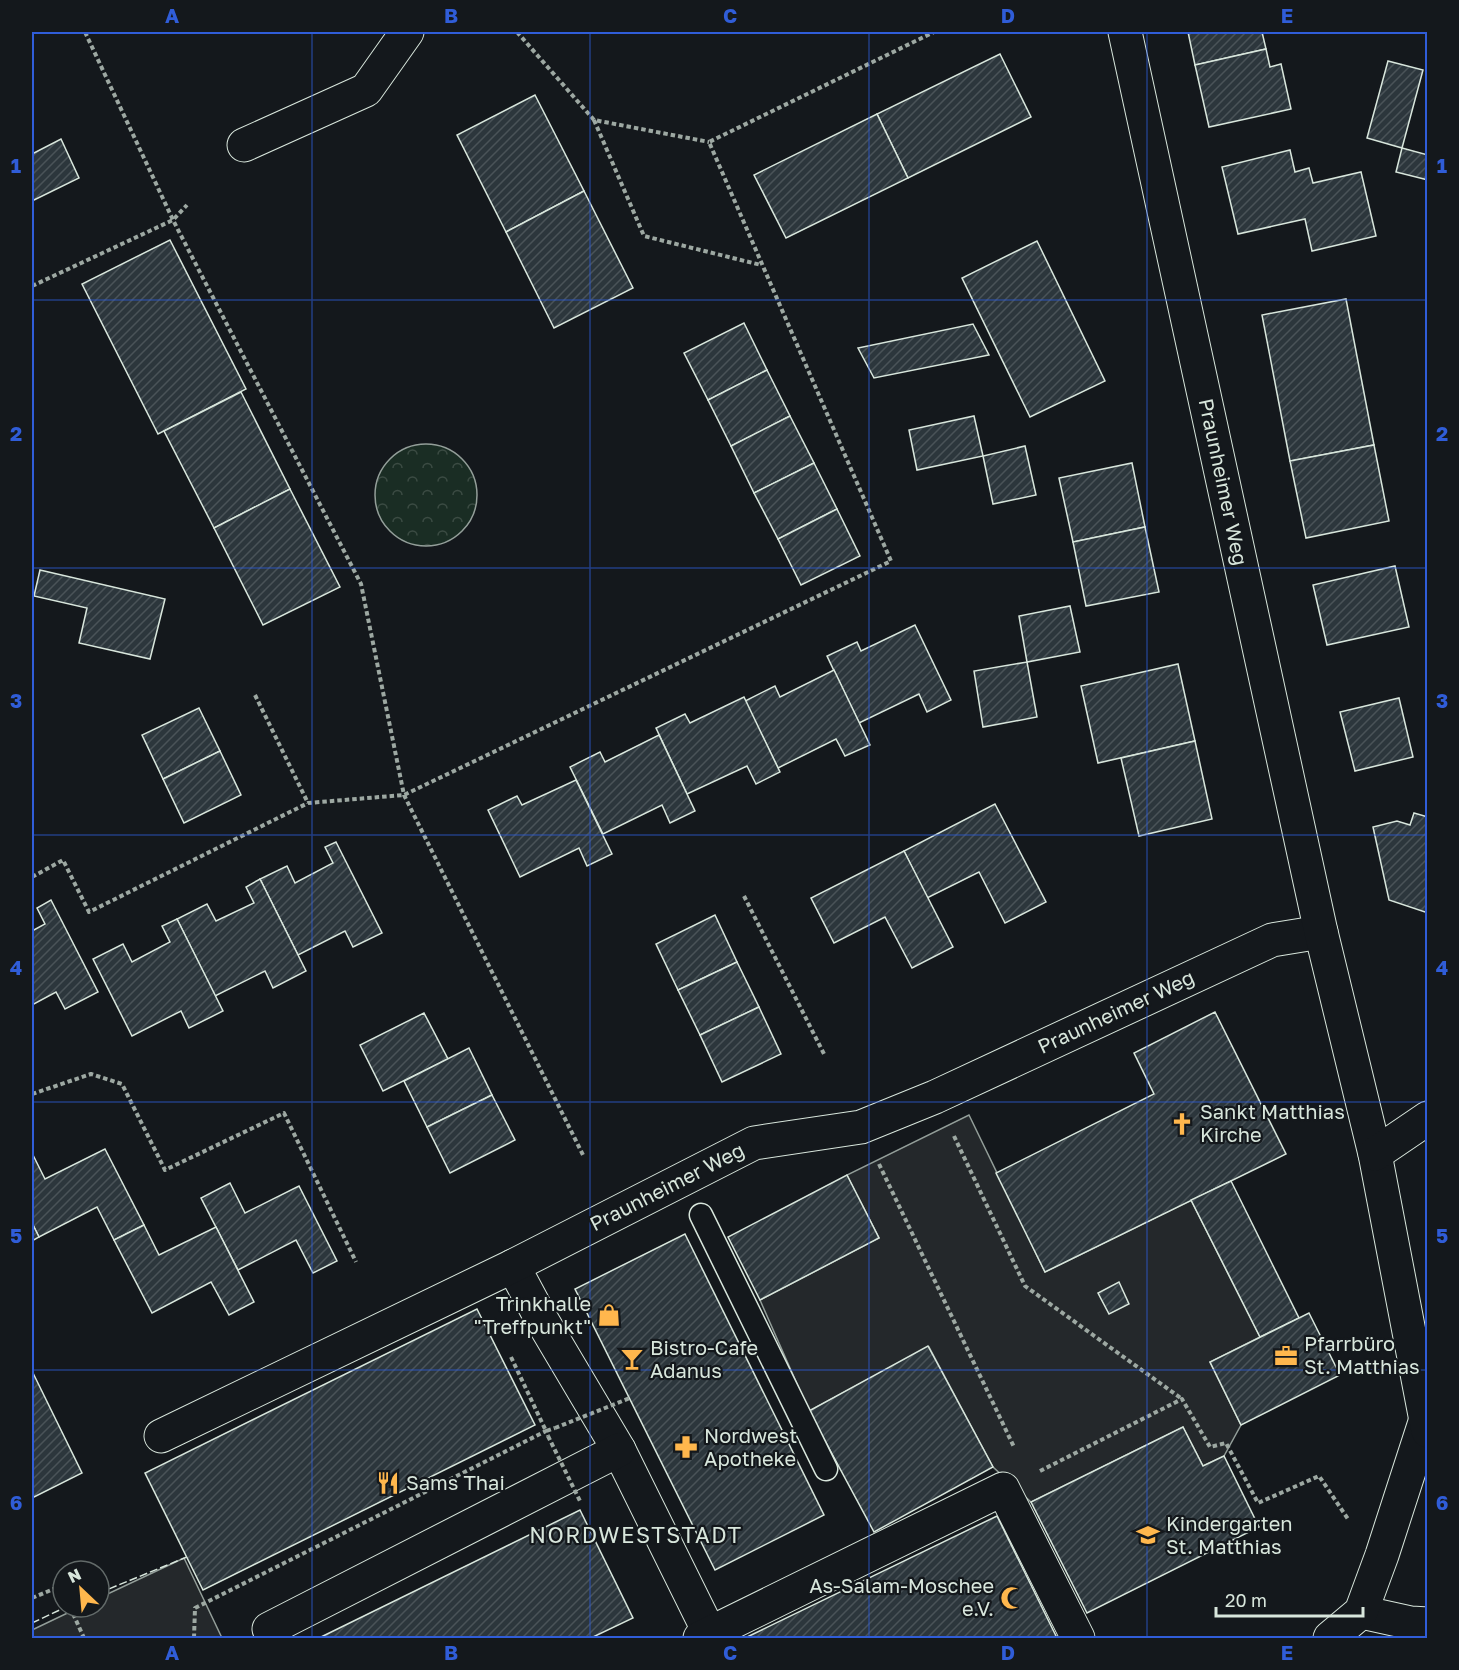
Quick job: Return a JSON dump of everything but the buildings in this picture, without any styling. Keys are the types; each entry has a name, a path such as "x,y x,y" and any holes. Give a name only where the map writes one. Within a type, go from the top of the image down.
{"street":[{"path":"244,144 366,90 407,32"},
{"name":"Praunheimer Weg","path":"1125,32 1321,932 1375,1154 1426,1427"},
{"name":"Praunheimer Weg","path":"161,1436 513,1266 754,1143 861,1127 935,1097 1272,940 1321,932"},
{"path":"1375,1154 1428,1118"},
{"path":"513,1266 619,1450 705,1636 1015,1483 1078,1638"},
{"path":"1330,1638 1361,1612 1426,1427"},
{"path":"269,1629 619,1450"},
{"path":"1361,1612 1411,1623 1428,1624"}],"lane":[{"path":"701,1215 826,1469"}],"path":[{"path":"85,32 173,220 361,584 404,795 584,1158"},
{"path":"517,32 594,120 644,236 762,265"},
{"path":"594,120 709,142 934,32"},
{"path":"32,877 63,860 89,912 309,803 404,795 891,561 709,142"},
{"path":"32,286 173,220 187,205"},
{"path":"255,695 309,803"},
{"path":"744,896 824,1054"},
{"path":"32,1094 91,1074 122,1084 165,1170 284,1113 356,1262"},
{"path":"953,1135 1025,1286 1182,1399 1210,1447 1226,1443 1258,1503 1319,1476 1348,1520"},
{"path":"876,1158 1015,1483 1182,1399"},
{"path":"510,1354 580,1501"},
{"path":"194,1638 195,1608 546,1431 630,1398"},
{"path":"32,1598 51,1590"},
{"path":"75,1619 84,1638"}],"green space":[{"path":"426,444 445,448 462,459 473,476 477,495 473,514 462,531 445,542 426,546 407,542 390,531 379,514 375,495 379,476 390,459 407,448"}],"shaded area":[{"path":"969,1115 1045,1272 1191,1200 1260,1337 1210,1362 1241,1425 1224,1456 1203,1466 1183,1427 1031,1502 993,1467 929,1347 809,1411 760,1300 879,1238 847,1175"},
{"path":"184,1558 222,1638 33,1638 32,1630 55,1619 111,1619 111,1592"}],"fence":[{"path":"111,1588 187,1557"},
{"path":"32,1623 51,1614"}],"place":[{"name":"Sankt Matthias Kirche","path":"1182,1124"},
{"name":"Trinkhalle \"Treffpunkt\"","path":"609,1315"},
{"name":"Pfarrbüro St. Matthias","path":"1286,1356"},
{"name":"Bistro-Cafe Adanus","path":"632,1359"},
{"name":"Nordwest Apotheke","path":"686,1447"},
{"name":"Sams Thai","path":"388,1483"},
{"name":"Kindergarten St. Matthias","path":"1148,1535"},
{"name":"As-Salam-Moschee e.V.","path":"1012,1598"}],"district":[{"name":"NORDWESTSTADT","path":"636,1535"}]}
